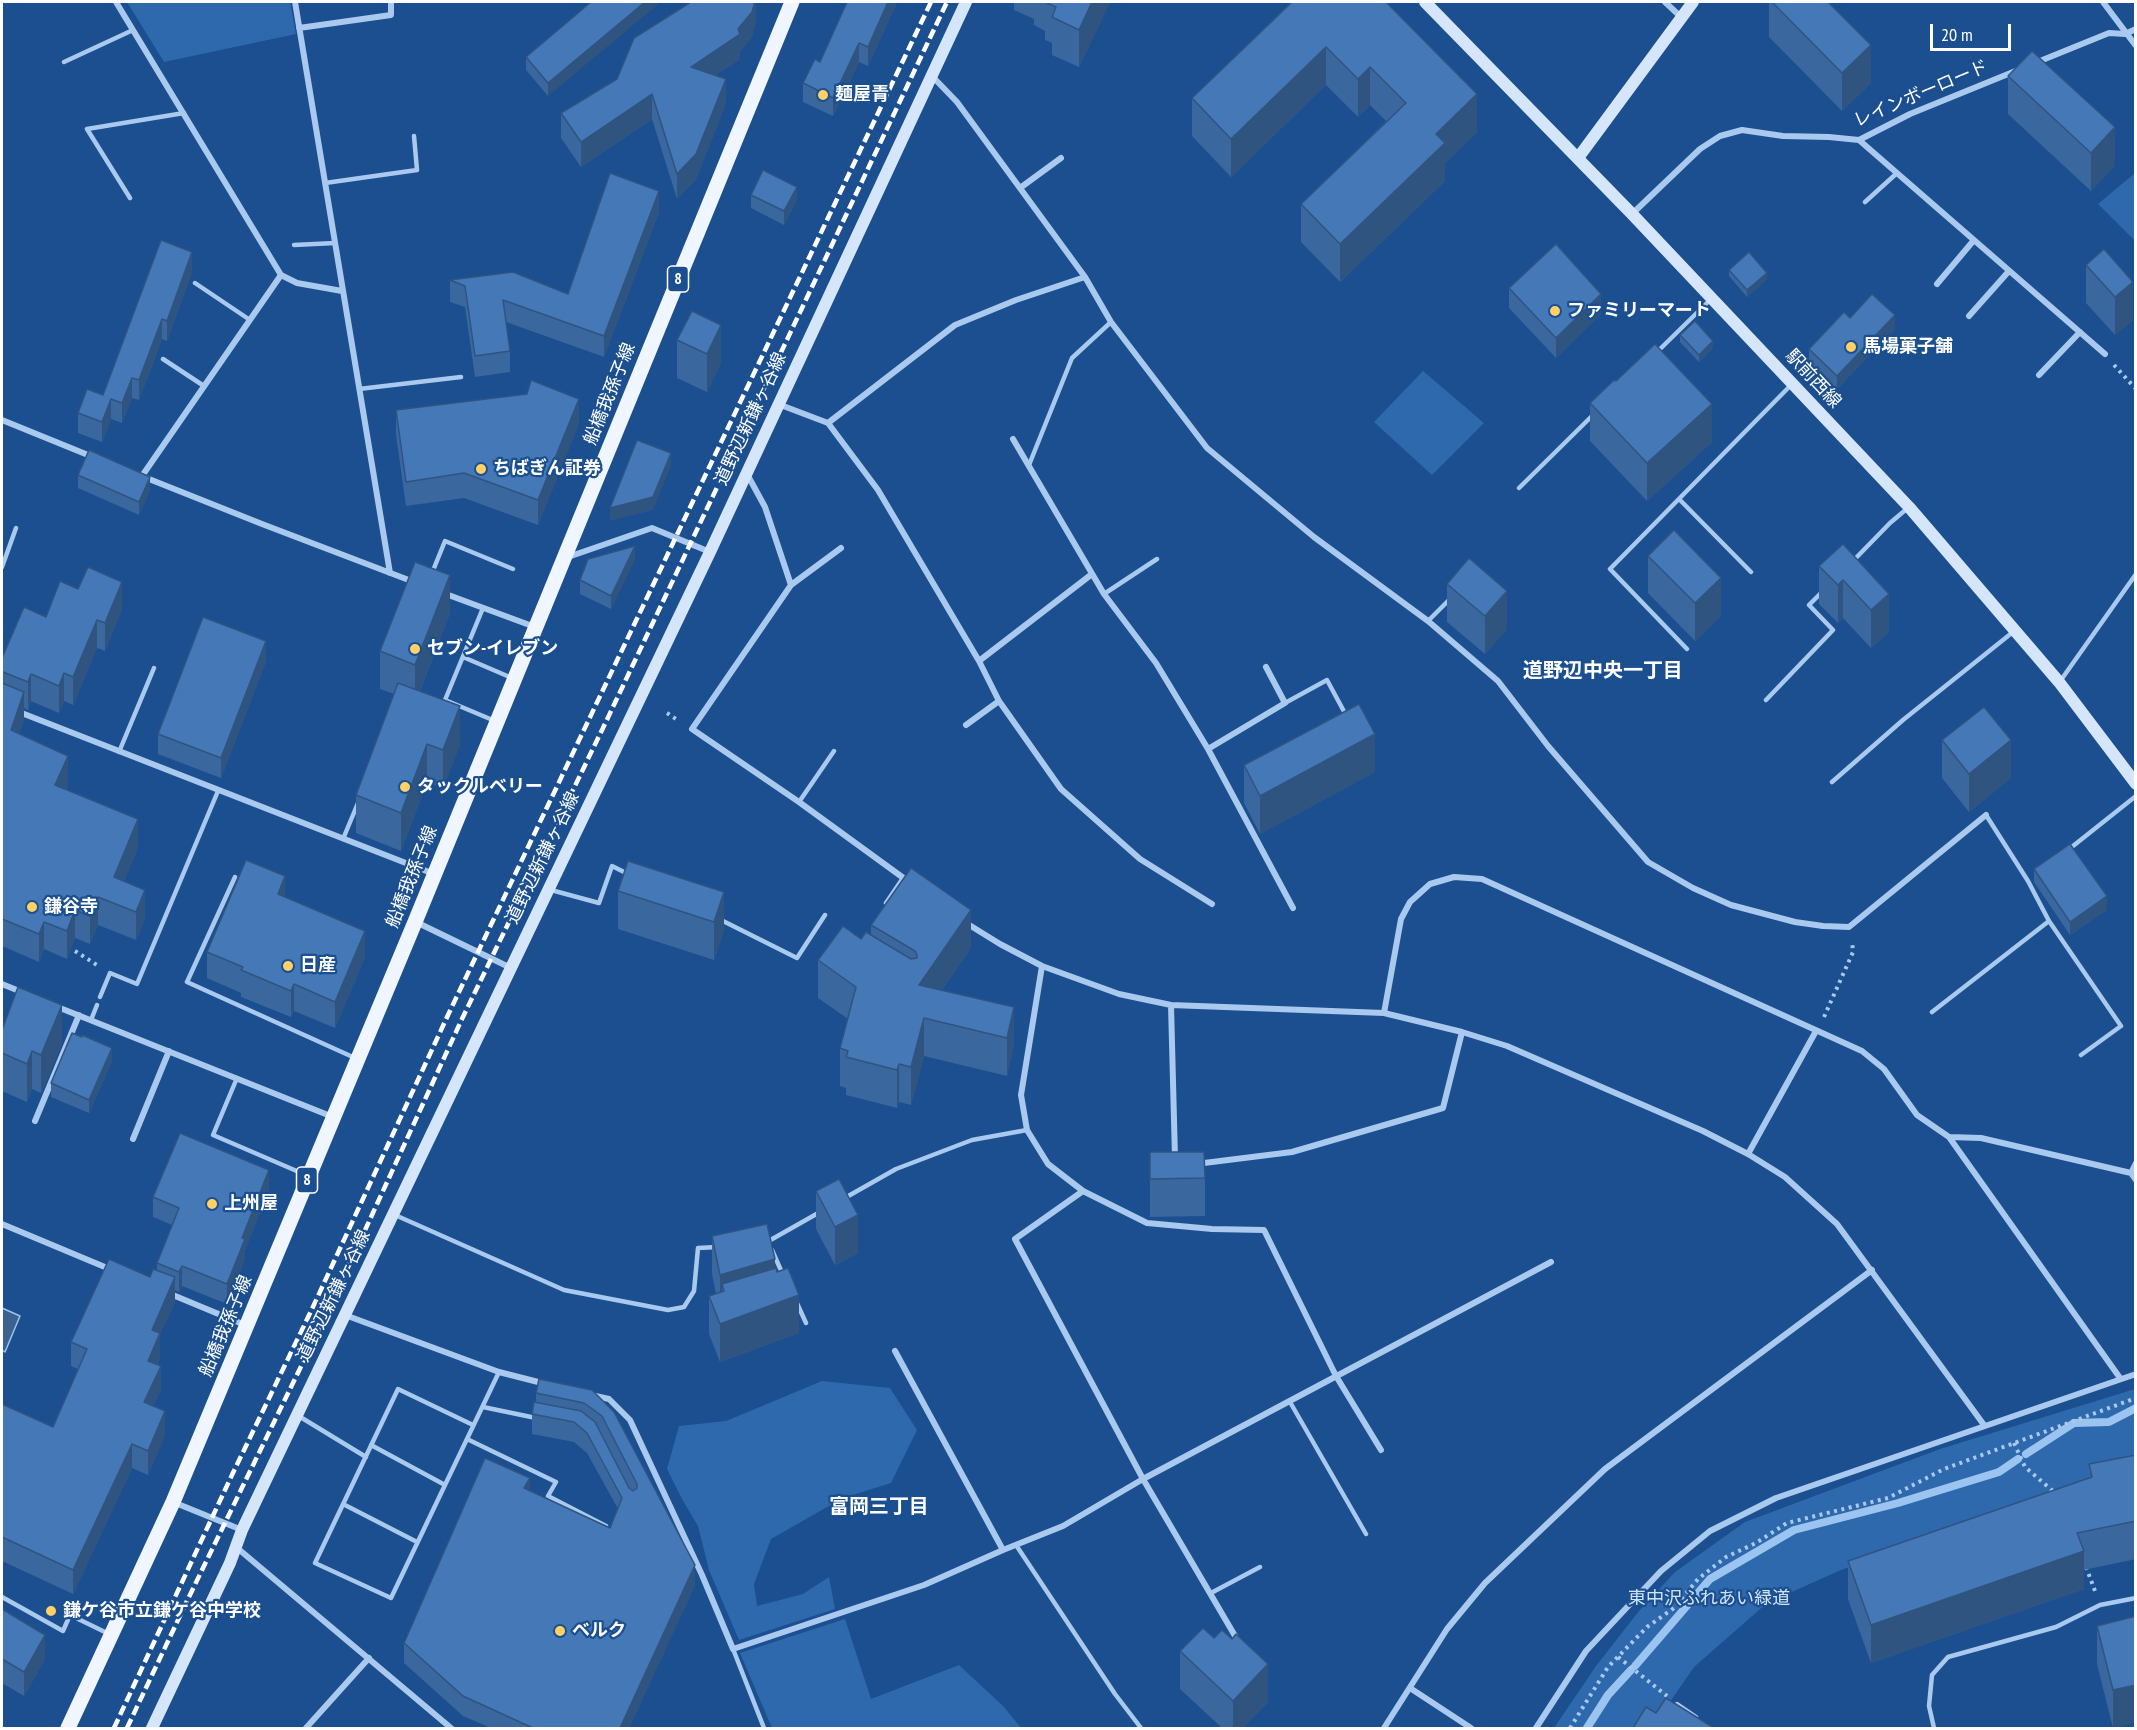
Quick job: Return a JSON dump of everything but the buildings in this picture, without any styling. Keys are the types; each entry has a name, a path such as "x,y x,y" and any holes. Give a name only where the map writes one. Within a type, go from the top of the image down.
{"main road":[{"name":"船橋我孫子線","path":"68,1728 173,1502 435,875 792,2"}],"street":[{"path":"116,2 281,275 297,283 342,291"},
{"path":"295,2 390,573"},
{"path":"299,28 391,15 391,2"},
{"name":"道野辺新鎌ヶ谷線","path":"152,1728 242,1530 710,552 966,2"},
{"name":"駅前西線","path":"1425,2 1632,214 1909,507 2059,682 2136,784"},
{"path":"1665,2 1681,17"},
{"path":"1578,158 1693,2"},
{"path":"2103,2 2136,46"},
{"path":"2032,64 2109,33 2125,34 2136,29"},
{"name":"レインボーロード","path":"1632,214 1701,149 1720,135 1742,130 1783,136 1829,136 1859,140 1910,114 2022,68"},
{"path":"931,74 957,102 1085,277 1111,322 1207,448 1314,537 1428,621 1498,681 1548,746 1648,862 1693,888 1731,905 1795,922 1849,927 1986,815"},
{"path":"1859,140 2105,354"},
{"path":"1020,188 1061,158"},
{"path":"1937,284 1974,240"},
{"path":"1969,316 2009,271"},
{"path":"142,476 281,275"},
{"path":"828,423 955,325 1016,300 1085,277"},
{"path":"2039,375 2080,332"},
{"path":"778,404 828,423 878,490 999,701 1061,789 1140,859 1212,904"},
{"path":"2,420 99,459"},
{"path":"1013,439 1104,594 1156,663 1208,749 1293,908"},
{"path":"131,472 418,583"},
{"path":"746,472 765,507 790,585"},
{"path":"565,558 652,528 710,552"},
{"path":"841,548 790,585 692,729 799,802 912,884"},
{"path":"978,661 1092,573"},
{"path":"436,590 535,628"},
{"path":"1208,749 1285,702 1266,667"},
{"path":"966,725 999,701"},
{"path":"12,710 435,875"},
{"path":"1384,1013 1401,919 1410,902 1430,884 1454,877 1482,879 1862,1051 1884,1068 1917,1115 1949,1137 2120,1378"},
{"path":"956,916 1000,944 1042,966 1119,994 1171,1005 1384,1013 1462,1032 1507,1046 1703,1131 1749,1154 1785,1177 1837,1224 1984,1425"},
{"path":"415,922 511,968"},
{"path":"1042,966 1021,1095 1027,1130 1048,1164 1083,1191 1147,1223 1212,1229 1264,1230 1336,1376 1381,1450"},
{"path":"2,984 35,998"},
{"path":"46,1002 333,1117"},
{"path":"1171,1005 1175,1167"},
{"path":"35,1121 79,1015"},
{"path":"1749,1154 1816,1031"},
{"path":"1186,1166 1293,1152 1443,1108 1462,1032"},
{"path":"133,1139 169,1051"},
{"path":"1949,1137 1981,1138 2131,1173 2136,1180"},
{"path":"2131,1173 2136,1163"},
{"path":"1083,1191 1015,1239 1143,1479 1242,1648"},
{"path":"2,1224 123,1275"},
{"path":"587,1394 609,1399 630,1420 733,1649 924,1586 1063,1526 1143,1479 1551,1262"},
{"path":"1384,1728 1447,1629 1485,1583 1605,1469 1872,1270"},
{"path":"156,1288 247,1325"},
{"path":"345,1315 499,1372 554,1386"},
{"path":"895,1351 1003,1550"},
{"path":"1536,1728 1586,1651 1661,1570 1710,1531 1776,1498 2136,1374"},
{"path":"173,1502 242,1530"},
{"path":"236,1547 451,1728"},
{"path":"306,1728 369,1658"},
{"path":"1410,1688 1471,1728"}],"lane":[{"path":"64,62 134,30"},
{"path":"130,198 87,129 184,113"},
{"path":"325,183 417,170 414,136"},
{"path":"1865,201 1897,172"},
{"path":"294,245 335,243"},
{"path":"195,283 250,320"},
{"path":"1654,355 1711,299"},
{"path":"1029,465 1072,358 1111,322"},
{"path":"163,359 204,386"},
{"path":"359,389 460,377"},
{"path":"1687,649 1610,569 1793,383"},
{"path":"1519,488 1595,413"},
{"path":"1680,500 1751,572"},
{"path":"1850,564 1909,507"},
{"path":"2,567 16,528"},
{"path":"431,578 445,541 513,569"},
{"path":"1104,594 1157,560"},
{"path":"2059,682 2136,574"},
{"path":"1766,700 1833,630 1809,606 1825,589"},
{"path":"1428,621 1451,598"},
{"path":"483,608 445,700 497,722"},
{"path":"1832,782 1903,720 2015,630"},
{"path":"463,657 514,679"},
{"path":"119,752 154,668"},
{"path":"1285,702 1327,680 1352,726"},
{"path":"799,802 834,751"},
{"path":"100,997 110,973 137,984 218,791"},
{"path":"2064,853 2136,796"},
{"path":"343,840 360,798"},
{"path":"1986,815 2028,881 2049,921 2121,1026 2081,1055"},
{"path":"548,889 599,903 612,866 632,876"},
{"path":"2028,881 2037,874"},
{"path":"235,877 188,982 357,1060"},
{"path":"881,912 903,878"},
{"path":"713,916 797,958 825,915"},
{"path":"1932,1012 2049,921"},
{"path":"91,1020 97,1005"},
{"path":"237,1078 213,1135 309,1176"},
{"path":"840,1201 896,1169 972,1140 1027,1130"},
{"path":"759,1243 768,1242 822,1212"},
{"path":"393,1214 564,1290 668,1310 684,1307 694,1291 698,1248 720,1247"},
{"path":"768,1242 789,1285"},
{"path":"794,1296 806,1323"},
{"path":"473,1425 398,1389 315,1563 391,1598 499,1372"},
{"path":"1290,1402 1366,1534"},
{"path":"483,1407 544,1420"},
{"path":"297,1415 366,1457"},
{"path":"467,1439 556,1482 548,1496 606,1526"},
{"path":"372,1445 445,1485"},
{"path":"343,1504 417,1542"},
{"path":"1016,1545 1115,1694 1141,1728"},
{"path":"1211,1593 1260,1567"},
{"path":"2,1597 63,1631 70,1615 111,1635"},
{"path":"1934,1728 1929,1706 1932,1675 1948,1657 2056,1627 2100,1605 2136,1598"},
{"path":"733,1649 764,1728"},
{"path":"1677,1704 1704,1722"}],"path":[{"path":"2105,354 2136,389"},
{"path":"1816,1031 1853,952 1849,927"},
{"path":"75,951 110,973"},
{"path":"1570,1728 1608,1666 1647,1627 1674,1608 1698,1579 1726,1557 1756,1543 1786,1523 1887,1498 1944,1469 2136,1398"},
{"path":"2014,1443 2025,1467 2055,1493"},
{"path":"2085,1563 2100,1605"},
{"path":"1618,1657 1677,1704"}],"green space":[{"path":"127,2 290,2 296,34 164,62"},
{"path":"2135,173 2135,241 2098,204"},
{"path":"1423,371 1484,423 1432,475 1374,422"},
{"path":"822,1381 890,1388 917,1430 891,1483 843,1498 771,1539 754,1584 757,1606 803,1594 829,1577 835,1609 739,1640 709,1570 698,1526 667,1469 679,1426 726,1421"},
{"name":"東中沢ふれあい緑道","path":"2135,1389 2135,1475 2083,1489 1841,1570 1767,1603 1694,1667 1652,1728 1554,1728 1596,1666 1639,1611 1675,1572 1745,1522 1940,1449"},
{"path":"845,1619 871,1699 959,1665 1004,1707 1021,1728 772,1728 740,1653"}],"shaded area":[{"path":"2,1308 20,1316 5,1352 2,1350"}],"waterway":[{"path":"2026,1454 2074,1423 2109,1422 2136,1408"},
{"path":"1635,1666 1710,1579 1794,1530 1898,1503 1999,1472 2018,1459"},
{"path":"1587,1728 1608,1695 1631,1670"}],"railway":[{"path":"114,1728 448,1015 931,2"},
{"path":"127,1728 327,1313 461,1021 603,728 947,2"}],"place":[{"name":"麺屋青","path":"823,95"},
{"name":"ファミリーマート","path":"1555,311"},
{"name":"馬場菓子舗","path":"1851,347"},
{"name":"ちばぎん証券","path":"481,469"},
{"name":"セブン-イレブン","path":"415,649"},
{"name":"タックルベリー","path":"405,787"},
{"name":"鎌谷寺","path":"32,907"},
{"name":"日産","path":"288,966"},
{"name":"上州屋","path":"212,1204"},
{"name":"鎌ケ谷市立鎌ケ谷中学校","path":"51,1611"},
{"name":"ベルク","path":"560,1631"}],"district":[{"name":"道野辺中央一丁目","path":"1603,671"},
{"name":"富岡三丁目","path":"879,1507"}]}
